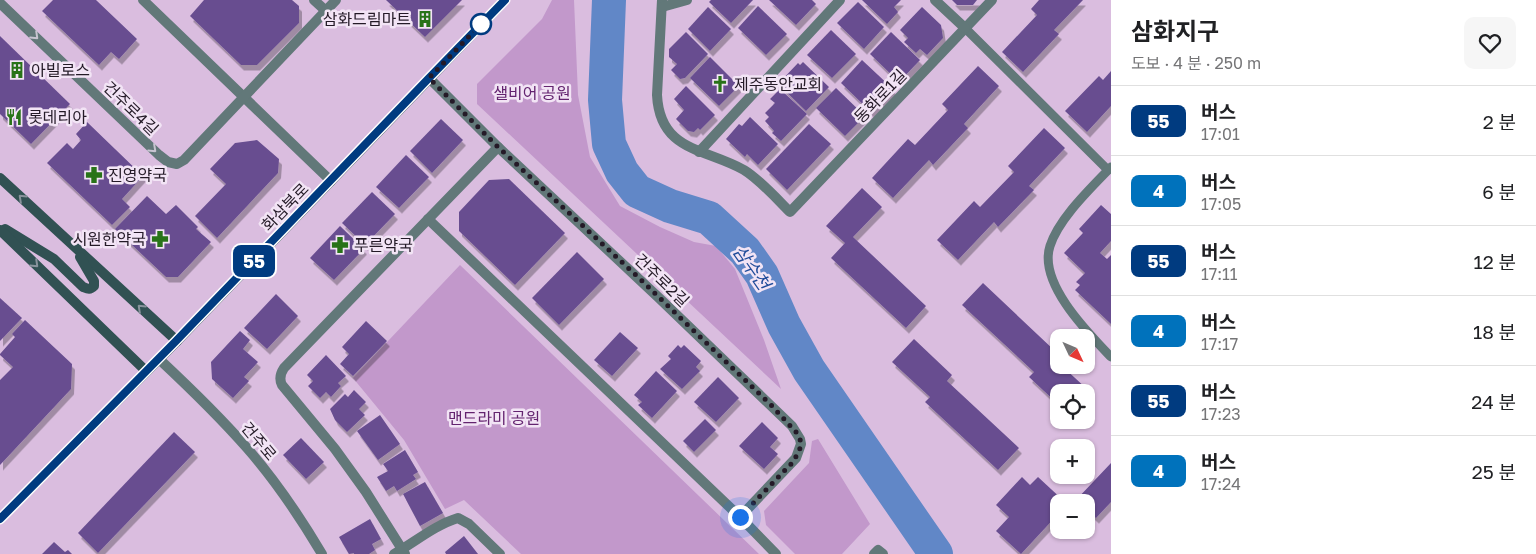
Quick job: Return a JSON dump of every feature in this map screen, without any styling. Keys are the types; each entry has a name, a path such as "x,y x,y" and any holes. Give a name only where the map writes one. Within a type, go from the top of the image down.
{"street":[{"path":"143,0 331,181"},
{"path":"314,0 326,11"},
{"name":"건주로4길","path":"0,3 168,162 177,164 184,160 336,0"},
{"name":"화삼북로","path":"0,519 159,359 505,0"},
{"path":"687,0 662,4 657,96 658,110 663,123 671,134 683,144 698,152 840,0"},
{"path":"936,0 965,28"},
{"name":"동화로1길","path":"698,152 745,171 790,212 992,0"},
{"name":"건주로2길","path":"429,78 498,147 652,290 785,419 796,432 801,444 796,458 740,517"},
{"path":"498,147 284,368 280,373 280,380 335,449 366,492 401,552 438,527 458,518 469,524 500,554"},
{"path":"0,178 176,341"},
{"path":"428,219 740,517 776,554"},
{"path":"0,226 54,259 83,287 92,289 94,286 91,274 73,245"},
{"path":"0,230 146,371"},
{"name":"건주로","path":"159,359 201,398 248,449 303,522 322,554"}],"lane":[{"path":"965,28 1110,168 1077,204 1059,228 1050,246 1048,255 1051,272 1065,304 1111,357"}],"green space":[{"name":"샐비어 공원","path":"552,0 574,0 578,95 590,157 620,206 694,242 716,246 735,269 764,340 781,389 477,104 477,84 542,19"},
{"name":"맨드라미 공원","path":"460,265 759,554 521,554 464,500 445,509 404,440 353,378"},
{"path":"818,439 870,524 842,554 795,554 766,525 764,511 809,463 812,441"}],"building":[{"path":"53,0 96,0 137,39 119,59 111,52 99,65 42,11"},
{"path":"204,0 292,0 299,6 299,23 257,65 241,65 190,16"},
{"name":"삼화드림마트","path":"386,0 462,0 425,37"},
{"path":"711,0 753,0 731,23 709,2"},
{"path":"769,0 812,0 816,4 796,25"},
{"path":"862,0 901,0 894,7 898,12 887,24"},
{"path":"952,0 977,0 973,5 957,5"},
{"path":"1039,0 1083,0 1054,30 1059,34 1023,72 1002,52 1037,15 1031,9"},
{"path":"858,2 884,27 864,49 837,23"},
{"path":"758,6 787,34 766,55 738,28"},
{"path":"708,7 731,29 710,51 688,29"},
{"path":"922,7 941,25 943,38 927,55 920,49 916,53 904,42 908,38 900,30"},
{"path":"831,30 856,54 832,78 807,55"},
{"path":"686,32 708,54 685,78 680,79 671,70 677,64 669,57 669,49"},
{"path":"891,32 920,60 899,82 870,54"},
{"name":"아빌로스","path":"0,36 70,104 31,144 0,114"},
{"path":"710,57 739,86 719,106 690,78"},
{"path":"862,60 893,89 871,112 841,83"},
{"path":"803,62 829,87 806,111 778,84 798,63 800,65"},
{"path":"978,66 999,86 964,124 968,128 933,165 929,160 893,198 872,178 908,139 915,145 948,110 942,104"},
{"path":"1111,71 1111,106 1087,132 1065,111 1099,76 1103,80"},
{"path":"686,86 715,115 700,130 698,128 694,132 688,131 676,119 684,110 674,99"},
{"path":"836,88 865,116 845,136 816,108"},
{"path":"780,89 807,114 781,141 772,133 774,131 765,121 769,117 765,113 775,103 770,99"},
{"path":"750,117 778,144 758,165 747,154 745,157 726,139 739,124 742,126"},
{"path":"441,119 463,140 432,173 410,151"},
{"path":"87,122 143,176 122,199 130,207 112,225 47,163 67,143 73,149 81,140 76,134"},
{"path":"809,124 831,144 787,190 766,169"},
{"path":"1044,128 1065,148 1029,186 1034,190 998,227 994,222 958,260 937,240 974,201 980,207 1014,172 1008,166"},
{"path":"257,140 279,159 278,173 217,238 195,216 226,184 210,169 235,143"},
{"path":"406,155 429,177 399,208 376,187"},
{"path":"509,179 565,233 515,285 459,231 459,212 489,180"},
{"path":"862,188 882,207 853,237 926,306 906,328 831,258 845,243 826,226"},
{"path":"372,192 395,214 365,245 342,223"},
{"path":"147,196 166,214 176,205 198,227 196,229 211,242 178,277 166,277 115,229"},
{"path":"1101,205 1111,214 1111,241 1100,253 1107,259 1111,255 1111,324 1075,290 1080,285 1076,282 1085,273 1064,253 1083,233 1079,229"},
{"path":"340,226 364,249 334,280 310,258"},
{"path":"577,252 604,279 559,325 532,298"},
{"path":"983,283 1050,346 1050,374 1071,374 1082,384 1050,384 1050,397 1029,377 1034,372 962,305"},
{"path":"276,294 298,316 267,349 244,328"},
{"path":"0,298 22,318 0,341"},
{"path":"25,320 72,364 71,389 0,465 0,380 13,367 0,354 15,337 12,334"},
{"path":"366,321 387,341 353,376 340,364 349,354 342,347"},
{"path":"240,331 250,340 243,349 258,362 244,377 249,381 233,398 212,379 211,362"},
{"path":"620,332 638,348 612,376 594,360"},
{"path":"914,339 952,375 947,381 1019,448 998,470 925,402 930,397 892,362"},
{"path":"678,345 681,348 684,345 701,361 696,367 700,371 682,389 660,369 671,359 668,356"},
{"path":"326,355 346,376 338,383 341,386 331,397 326,392 320,398 308,386 313,381 307,375"},
{"path":"656,371 677,391 652,418 638,405 642,402 634,395"},
{"path":"718,377 739,398 716,422 694,402"},
{"path":"354,390 366,402 359,409 365,415 347,432 335,420 330,409 345,394 348,397"},
{"path":"380,415 400,444 378,460 357,431"},
{"path":"705,419 716,430 694,452 683,441"},
{"path":"762,422 778,438 770,447 778,454 764,469 739,446"},
{"path":"174,432 195,452 98,553 78,533"},
{"path":"301,438 324,462 306,479 283,455"},
{"path":"405,450 418,472 413,475 416,479 397,491 394,486 386,491 377,477 388,471 383,464"},
{"path":"1111,463 1111,502 1096,518 1095,494 1082,494 1091,484 1095,484 1095,480"},
{"path":"1022,477 1030,485 1038,477 1056,494 1050,494 1050,523 1021,554 996,531 1009,517 996,505"},
{"path":"425,482 443,513 420,526 403,494"},
{"path":"370,519 381,539 372,544 375,550 369,554 349,554 339,537"},
{"path":"464,536 478,554 446,554 445,552"},
{"path":"54,542 65,552 68,550 72,554 42,554"}],"waterway":[{"name":"삼수천","path":"609,0 605,100 609,144 622,172 637,191 670,206 709,218 745,251 762,275 784,325 809,370 936,554"}],"bus line":[{"name":"55","path":"0,519 176,341 505,0"}],"place":[{"name":"삼화드림마트","path":"425,19"},
{"name":"아빌로스","path":"17,70"},
{"name":"제주동안교회","path":"720,84"},
{"name":"롯데리아","path":"14,117"},
{"name":"진영약국","path":"94,175"},
{"name":"시원한약국","path":"160,239"},
{"name":"푸른약국","path":"340,245"}],"route":[{"path":"481,24 429,78 498,147 639,278 771,405 792,426 800,439 801,444 796,458 740,517"}]}
